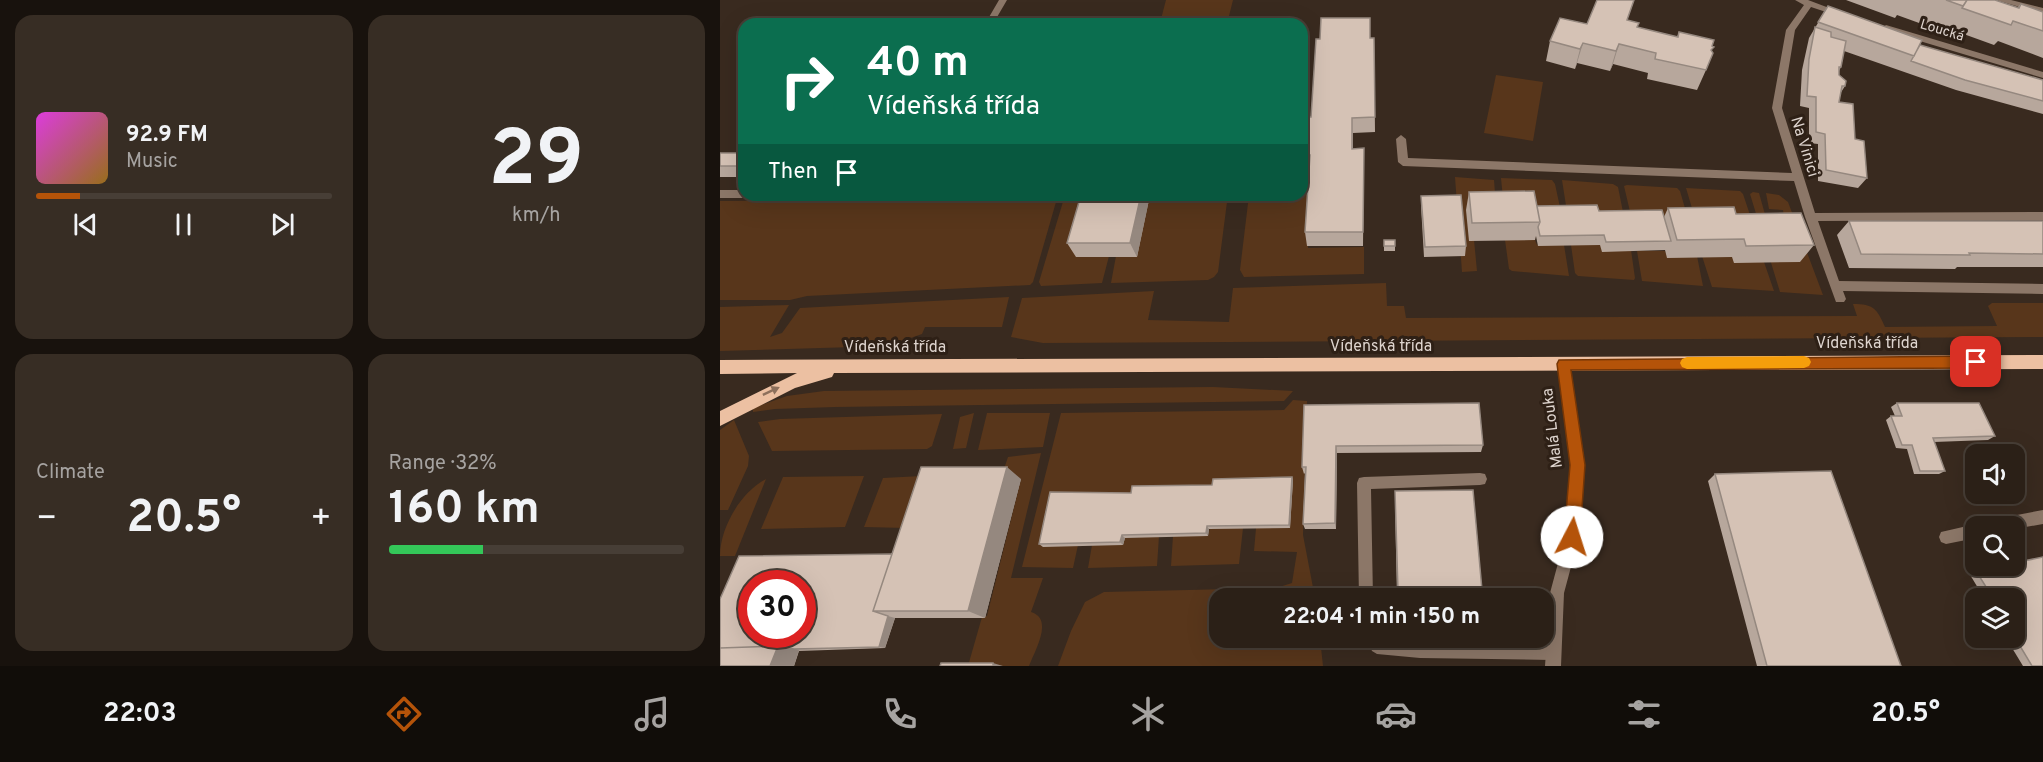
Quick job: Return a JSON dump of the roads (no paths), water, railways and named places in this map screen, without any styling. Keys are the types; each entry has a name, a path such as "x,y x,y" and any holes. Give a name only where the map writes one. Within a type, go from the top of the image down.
{"main road":[{"name":"Vídeňská třída","path":"720,367 2043,362"},
{"path":"720,419 791,382 856,367"}],"street":[{"path":"992,18 1003,0"},
{"path":"2000,0 2043,11"},
{"path":"1804,2 1853,18"},
{"name":"Na Vinici","path":"1804,2 1791,30 1777,108 1810,217 1840,298"},
{"name":"Loucká","path":"1875,25 2043,75"},
{"path":"1401,139 1403,162 1798,177"},
{"path":"720,194 738,194"},
{"path":"1810,217 2043,216"},
{"path":"1836,286 2043,289"},
{"name":"Malá Louka","path":"1552,659 1557,593 1572,537 1577,465 1564,364"},
{"path":"1366,588 1364,483 1480,479"},
{"path":"2025,520 2043,517"},
{"path":"1946,537 1965,533"},
{"path":"1390,648 1410,651 1510,650 1552,659"}]}
